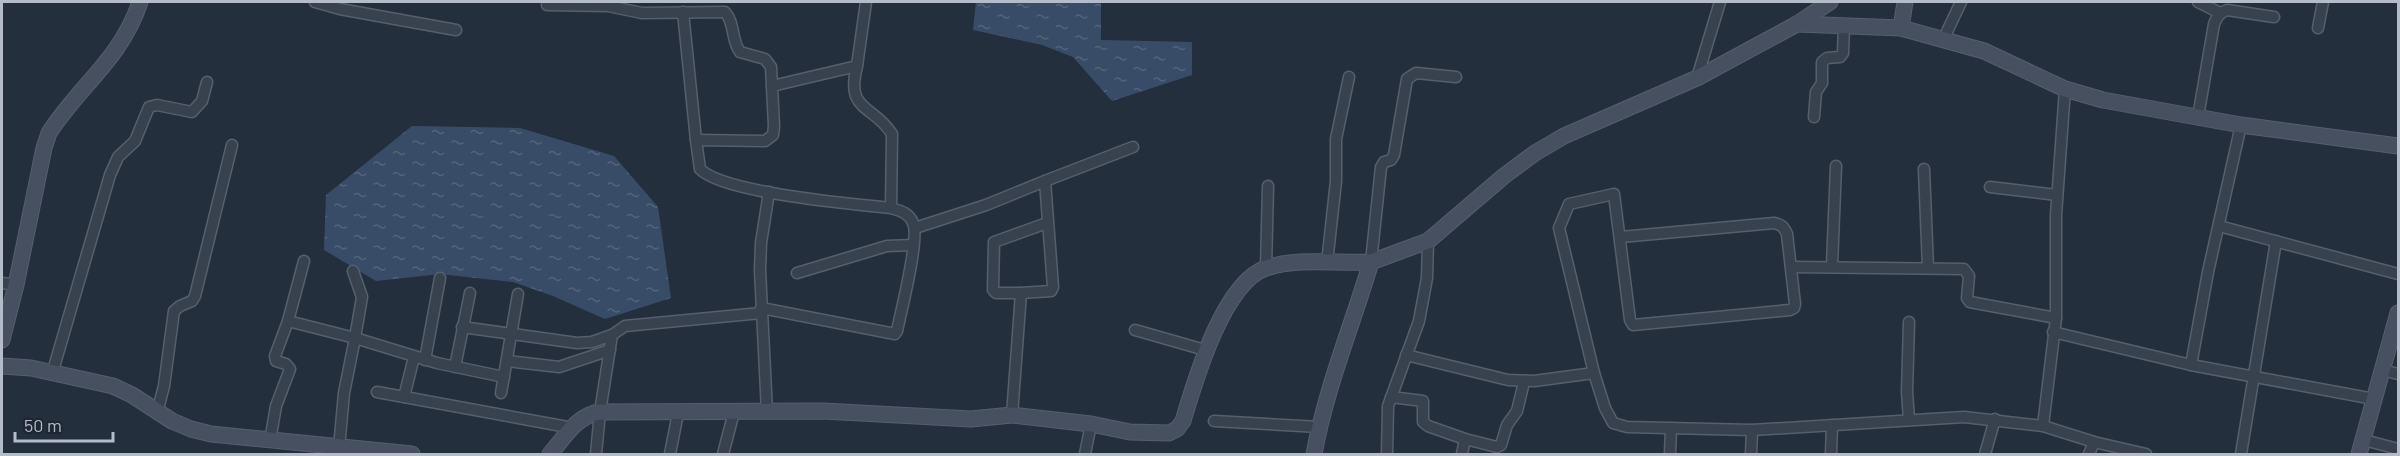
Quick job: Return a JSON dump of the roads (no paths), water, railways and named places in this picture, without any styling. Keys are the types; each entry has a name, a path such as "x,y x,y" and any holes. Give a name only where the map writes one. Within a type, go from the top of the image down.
{"street":[{"path":"2,340 9,284 49,133 114,54 140,2"},
{"path":"315,2 340,9 456,30"},
{"path":"866,2 854,78 855,98 860,105 887,125 892,134 891,208"},
{"path":"1697,78 1720,2"},
{"path":"550,454 585,416 600,412 857,412 971,418 1012,415 1091,424 1130,432 1169,433 1177,429 1183,421 1206,350 1241,284 1250,275 1266,268 1289,263 1371,262 1428,241 1478,197 1535,153 1564,136 1697,78 1797,24 1830,2"},
{"path":"1901,28 1905,2"},
{"path":"1944,38 1961,2"},
{"path":"2198,2 2220,13"},
{"path":"2318,28 2323,2"},
{"path":"547,5 602,6 642,14 725,12 740,52 759,57 768,63 772,72 773,135 769,140 696,140"},
{"path":"2198,117 2214,24 2220,13 2243,7 2274,17"},
{"path":"462,327 584,343 612,335 625,326 761,310 895,334 906,288 915,228 907,214 891,208 769,192 714,179 700,170 683,12"},
{"path":"1797,24 1901,28 1944,38 1984,51 2065,89 2103,100 2241,125 2398,146"},
{"path":"1814,117 1816,92 1822,83 1822,62 1827,57 1840,57 1843,53 1844,25"},
{"path":"772,86 857,66"},
{"path":"1314,454 1333,376 1371,262 1381,171 1384,162 1391,160 1394,155 1407,79 1416,73 1456,77"},
{"path":"1327,263 1336,181 1336,139 1349,77"},
{"path":"52,374 105,188 118,157 135,141 149,107 158,105 192,112 202,101 207,82"},
{"path":"2043,426 2056,318 2057,195 2065,89"},
{"path":"2191,365 2241,125"},
{"path":"157,413 164,386 174,311 180,306 189,304 195,296 232,145"},
{"path":"915,228 986,205 1133,147"},
{"path":"1832,266 1836,166"},
{"path":"1924,169 1928,268"},
{"path":"1045,181 1052,291 996,293 993,290 994,242 1047,223"},
{"path":"1266,268 1268,186"},
{"path":"1990,187 2057,195"},
{"path":"767,412 761,310 761,243 769,192"},
{"path":"1621,237 1774,223 1785,228 1795,304 1790,310 1633,325 1630,320 1614,194 1569,204 1559,228 1594,373 1605,408 1613,423 1627,427 1752,430 1964,417 2043,426 2094,442 2146,454"},
{"path":"2219,226 2398,274"},
{"path":"1387,454 1387,418 1391,397 1419,321 1424,300 1428,241"},
{"path":"2241,454 2276,241"},
{"path":"797,273 887,246 913,245"},
{"path":"270,441 278,400 290,369 289,366 275,359 304,261"},
{"path":"1791,267 1964,269 1970,276 1967,298 1970,302 2056,318"},
{"path":"339,448 346,383 362,297 353,272"},
{"path":"404,397 419,359 440,278"},
{"path":"454,367 470,293"},
{"path":"1012,415 1021,293"},
{"path":"501,393 518,294"},
{"path":"2398,313 2361,447 2398,449"},
{"path":"288,321 355,338 419,359 504,377"},
{"path":"1909,322 1906,392 1909,420"},
{"path":"1135,330 1206,350"},
{"path":"2053,332 2191,365 2374,399"},
{"path":"596,454 612,335"},
{"path":"507,361 559,367 610,350"},
{"path":"1406,355 1524,382 1594,373"},
{"path":"2,366 31,368 113,386 132,395 157,413 191,429 313,450 339,448 412,454"},
{"path":"2383,369 2398,374"},
{"path":"1391,397 1420,399 1423,401 1422,418 1425,424 1465,439 1493,446 1501,445 1507,425 1517,411 1524,382"},
{"path":"377,392 573,428"},
{"path":"723,454 734,412"},
{"path":"670,454 678,413"},
{"path":"1985,454 1995,419"},
{"path":"1214,421 1319,427"},
{"path":"1085,454 1091,424"},
{"path":"1831,454 1832,425"},
{"path":"1670,454 1671,428"},
{"path":"1750,454 1752,430"},
{"path":"1462,454 1465,439"},
{"path":"2089,454 2094,442"}],"water":[{"path":"976,2 1101,2 1101,40 1192,42 1192,75 1112,101 1073,57 1042,45 973,30"},
{"path":"412,126 520,128 614,156 658,207 671,298 605,319 553,296 513,282 440,274 376,281 324,250 326,195"}]}
